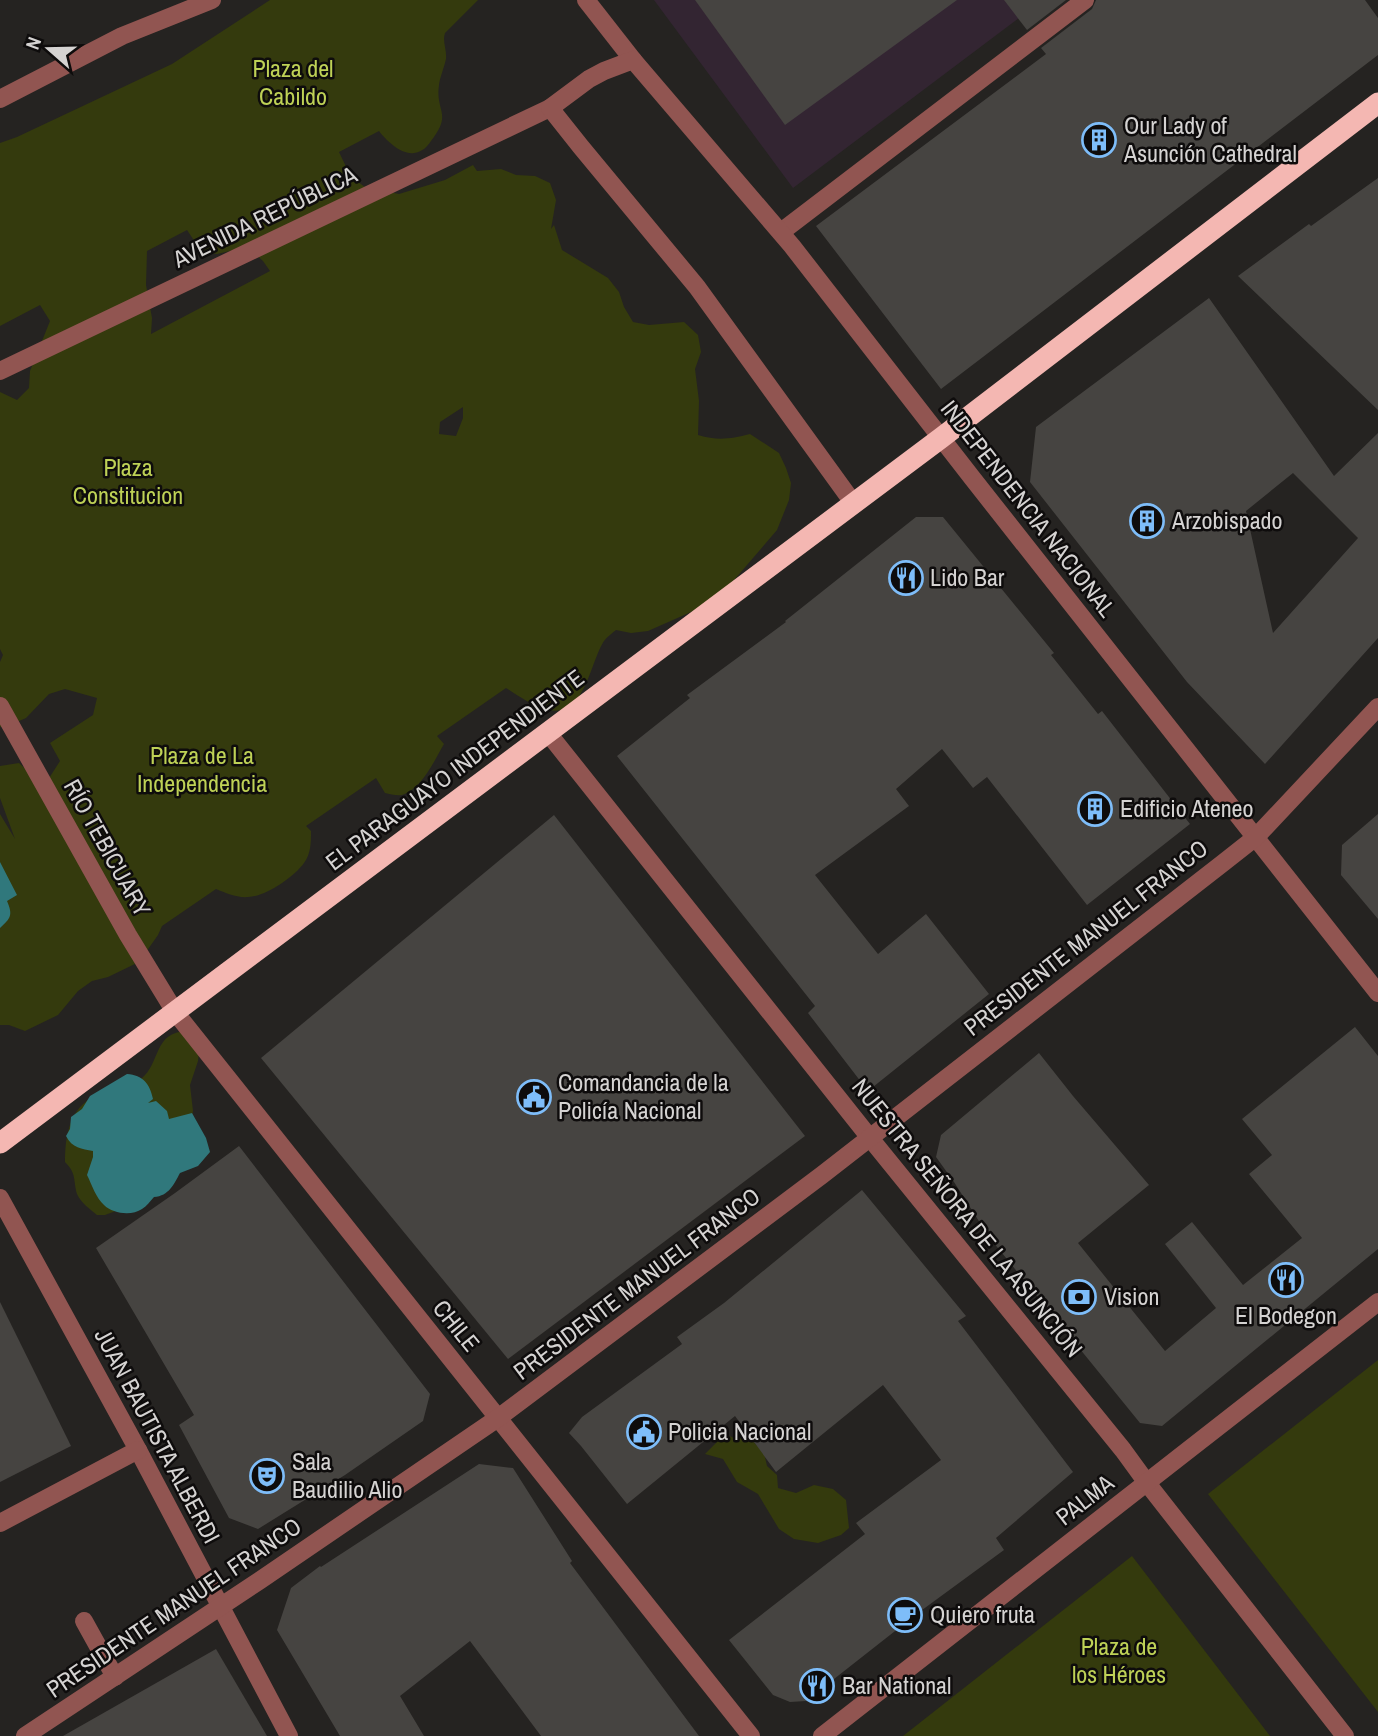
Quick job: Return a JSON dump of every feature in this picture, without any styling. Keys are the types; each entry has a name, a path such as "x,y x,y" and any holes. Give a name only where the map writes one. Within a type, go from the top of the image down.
{"highway":[{"name":"EL PARAGUAYO INDEPENDIENTE","path":"0,1143 854,504 1378,103"}],"street":[{"path":"0,99 122,36 212,0"},
{"name":"INDEPENDENCIA NACIONAL","path":"586,0 633,60 781,232 1378,993"},
{"path":"781,232 1085,0"},
{"path":"633,60 595,75 550,108 697,288 854,504"},
{"name":"AVENIDA REPÚBLICA","path":"0,371 550,108"},
{"name":"RÍO TEBICUARY","path":"0,706 128,935 175,1012"},
{"name":"PRESIDENTE MANUEL FRANCO","path":"25,1736 174,1639 498,1418 822,1175 1256,838 1378,707"},
{"name":"NUESTRA SEÑORA DE LA ASUNCIÓN","path":"548,733 870,1138 1123,1450 1345,1736"},
{"name":"CHILE","path":"175,1012 751,1736"},
{"name":"JUAN BAUTISTA ALBERDI","path":"0,1198 138,1450 289,1736"},
{"name":"PALMA","path":"822,1736 1378,1302"},
{"path":"0,1523 138,1450"},
{"path":"83,1621 115,1677"}],"shaded area":[{"path":"654,0 1043,0 793,188"}],"green space":[{"path":"270,0 478,0 445,33 446,59 438,94 442,118 437,132 424,149 409,153 394,146 379,131 339,152 351,177 365,187 399,194 445,180 473,165 477,171 501,169 516,175 535,176 550,183 556,200 551,229 554,225 562,250 608,278 619,292 633,322 649,325 684,322 698,335 701,352 695,369 699,401 698,435 724,439 750,434 779,453 791,483 789,500 777,530 722,594 709,604 648,631 631,633 616,630 608,637 599,651 584,688 569,707 545,709 506,688 437,736 444,744 427,774 409,792 400,795 385,793 376,778 306,826 311,831 308,856 286,880 271,890 248,897 216,889 162,926 139,962 108,977 92,981 78,991 58,1015 25,1031 9,1025 0,1025 0,814 15,839 0,798 0,766 19,763 44,786 60,761 50,743 93,715 97,698 65,689 49,694 26,718 0,727 0,662 3,655 0,649 0,392 17,400 29,388 30,371 50,321 40,305 0,326 0,143 172,64","holes":["187,230 201,251 217,254 251,250 270,271 151,334 152,318 146,285 147,251","463,407 463,418 456,436 439,434 440,422"]},
{"path":"187,1031 199,1052 190,1085 193,1111 190,1127 121,1209 97,1215 77,1194 73,1174 65,1162 67,1136 72,1119 90,1099 141,1079 152,1065 163,1042 176,1033"},
{"path":"1378,1360 1378,1712 1208,1494"},
{"path":"725,1434 736,1439 749,1437 764,1453 767,1466 777,1475 778,1488 796,1493 814,1485 833,1489 846,1500 849,1528 841,1535 818,1543 794,1539 779,1529 758,1494 737,1482 723,1459 705,1454"},
{"name":"Plaza de los Héroes","path":"1132,1556 1270,1736 903,1736"}],"water":[{"path":"0,862 17,895 7,901 10,916 0,928"},
{"path":"127,1074 145,1081 153,1099 148,1103 156,1101 167,1111 169,1119 192,1113 206,1138 210,1152 198,1166 180,1173 167,1192 154,1197 142,1209 128,1213 112,1210 101,1202 87,1175 93,1151 81,1149 66,1136 71,1117 82,1109 90,1096"}],"building":[{"path":"695,0 957,0 785,125"},
{"path":"1004,0 1066,0 1027,30"},
{"name":"Our Lady of Asunción Cathedral","path":"1096,0 1365,0 1378,18 1378,55 941,389 816,226 1046,54 1041,48 1092,9"},
{"path":"1378,178 1378,410 1238,276"},
{"path":"1209,298 1334,476 1378,433 1378,638 1265,764 1187,682 1030,482 1036,427","holes":["1293,473 1358,538 1273,633 1246,511"]},
{"path":"916,517 943,517 1054,653 1051,655 1098,714 1102,711 1190,824 1087,905 987,777 973,788 942,749 896,789 909,806 815,875 878,954 926,914 989,994 868,1091 808,1013 815,1006 617,756 690,698 687,695 786,622"},
{"path":"1378,814 1378,919 1341,875 1342,845"},
{"name":"Comandancia de la Policía Nacional","path":"554,815 805,1136 508,1359 261,1058"},
{"path":"1355,1027 1378,1056 1378,1249 1162,1426 1140,1423 989,1237 936,1157 941,1135 1039,1053 1149,1185 1078,1243 1165,1351 1216,1308 1165,1244 1192,1222 1243,1285 1302,1238 1249,1174 1272,1155 1242,1119"},
{"path":"239,1146 430,1394 423,1421 345,1475 258,1529 229,1518 179,1425 194,1415 96,1248"},
{"path":"862,1190 966,1316 958,1321 1073,1472 996,1538 1004,1550 806,1701 790,1702 773,1695 729,1640 865,1534 856,1523 941,1460 883,1385 776,1472 735,1416 627,1504 569,1433 582,1417 682,1344 677,1337 724,1303"},
{"path":"0,1302 71,1446 0,1482"},
{"path":"479,1464 513,1468 572,1561 570,1563 699,1736 541,1736 470,1641 400,1696 424,1736 340,1736 277,1630 291,1588 320,1566"},
{"path":"216,1649 267,1736 63,1736"}],"place":[{"name":"Our Lady of Asunción Cathedral","path":"1099,140"},
{"name":"Arzobispado","path":"1147,521"},
{"name":"Lido Bar","path":"906,578"},
{"name":"Edificio Ateneo","path":"1095,809"},
{"name":"Comandancia de la Policía Nacional","path":"534,1097"},
{"name":"El Bodegon","path":"1286,1280"},
{"name":"Vision","path":"1079,1297"},
{"name":"Policia Nacional","path":"644,1432"},
{"name":"Sala Baudilio Alio","path":"267,1476"},
{"name":"Quiero fruta","path":"905,1615"},
{"name":"Bar National","path":"817,1686"}],"park label":[{"name":"Plaza del Cabildo","path":"293,83"},
{"name":"Plaza Constitucion","path":"128,482"},
{"name":"Plaza de La Independencia","path":"202,770"}]}
